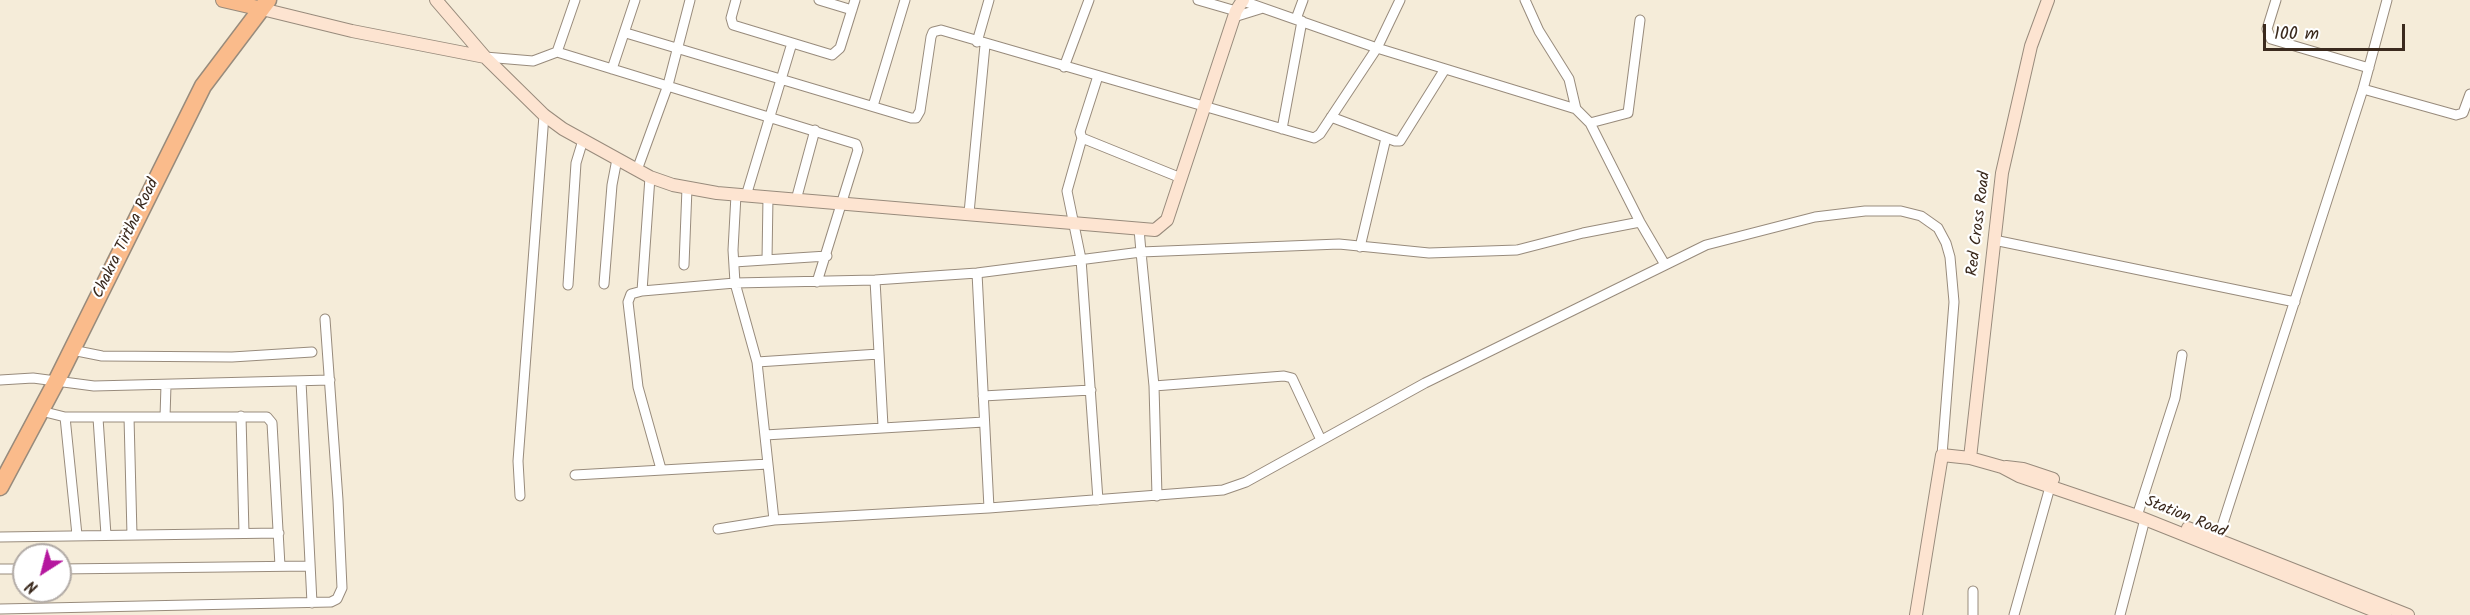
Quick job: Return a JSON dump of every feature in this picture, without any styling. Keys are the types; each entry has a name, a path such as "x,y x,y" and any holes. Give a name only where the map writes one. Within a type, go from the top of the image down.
{"highway":[{"name":"Chakra Tirtha Road","path":"0,487 56,382 203,86 265,4"}],"main road":[{"path":"223,0 265,4 352,31 485,57"},
{"path":"436,0 485,57 544,115 583,140 650,177 687,188 741,195 1155,230 1164,226 1239,7"},
{"name":"Red Cross Road","path":"1970,458 2002,173 2031,46 2048,0"},
{"path":"1916,615 1942,455"},
{"name":"Station Road","path":"1942,455 1970,458 2002,467 2050,487 2140,515 2217,544 2385,615"},
{"path":"2002,467 2023,468 2140,515"},
{"path":"2217,544 2408,615"}],"street":[{"path":"557,52 575,0"},
{"path":"612,69 626,33 635,0"},
{"path":"637,170 668,85 690,0"},
{"path":"736,0 731,18 733,25 836,55 854,5 819,0"},
{"path":"873,106 905,0"},
{"path":"969,213 981,43 989,0"},
{"path":"1064,67 1089,0"},
{"path":"1198,0 1239,7 1263,8 1377,48 1576,109 1590,123 1640,222 1665,263"},
{"path":"1282,129 1303,0"},
{"path":"626,33 916,118 920,111 933,32 941,30 1314,138 1320,134 1332,117 1377,48 1400,0"},
{"path":"1525,0 1539,31 1569,79 1576,109"},
{"path":"2276,0 2267,29 2271,39 2369,68"},
{"path":"2217,544 2369,68 2387,0"},
{"path":"1239,7 1263,8"},
{"path":"1590,123 1628,113 1640,20"},
{"path":"774,520 757,362 735,283 734,262 741,195 792,43"},
{"path":"485,57 533,61 557,52 851,141 858,147 818,282"},
{"path":"1332,117 1395,141 1404,138 1445,69"},
{"path":"1098,76 1080,132 1082,138 1067,191 1081,259 1098,500"},
{"path":"2362,89 2456,115 2463,113 2469,98"},
{"path":"520,496 518,461 544,115"},
{"path":"796,200 815,130"},
{"path":"1082,138 1181,178"},
{"path":"1360,247 1386,138"},
{"path":"568,285 576,163 583,140"},
{"path":"604,284 612,186 617,159"},
{"path":"642,291 650,177"},
{"path":"684,265 687,188"},
{"path":"767,260 768,197"},
{"path":"718,529 774,520 989,508 1157,496 1230,488 1425,383 1665,263 1706,245 1815,217 1901,211 1921,216 1938,228 1950,257 1954,302 1942,455"},
{"path":"661,468 638,387 628,302 631,294 642,291 735,283 875,280 977,273 1142,252 1339,244 1430,253 1516,250 1583,232 1640,222"},
{"path":"1139,229 1154,386 1157,496"},
{"path":"1994,240 2295,302"},
{"path":"734,262 827,256"},
{"path":"977,273 989,508"},
{"path":"875,280 883,426"},
{"path":"0,609 331,603 341,594 342,588 326,319"},
{"path":"72,350 94,356 232,357 312,352"},
{"path":"757,362 879,354"},
{"path":"2120,615 2140,515 2175,398 2182,355"},
{"path":"1154,386 1284,376 1292,378 1321,440"},
{"path":"0,380 33,378 94,386 330,380"},
{"path":"301,381 312,603"},
{"path":"165,417 166,385"},
{"path":"983,396 1091,390"},
{"path":"40,411 65,417 267,417 272,423 280,566"},
{"path":"241,416 244,533"},
{"path":"65,417 77,535"},
{"path":"98,417 106,535"},
{"path":"129,417 132,535"},
{"path":"765,435 883,426 984,422"},
{"path":"574,475 661,468 768,464"},
{"path":"2014,615 2050,487"},
{"path":"0,537 279,533"},
{"path":"72,568 310,566"},
{"path":"1973,591 1973,615"}]}
